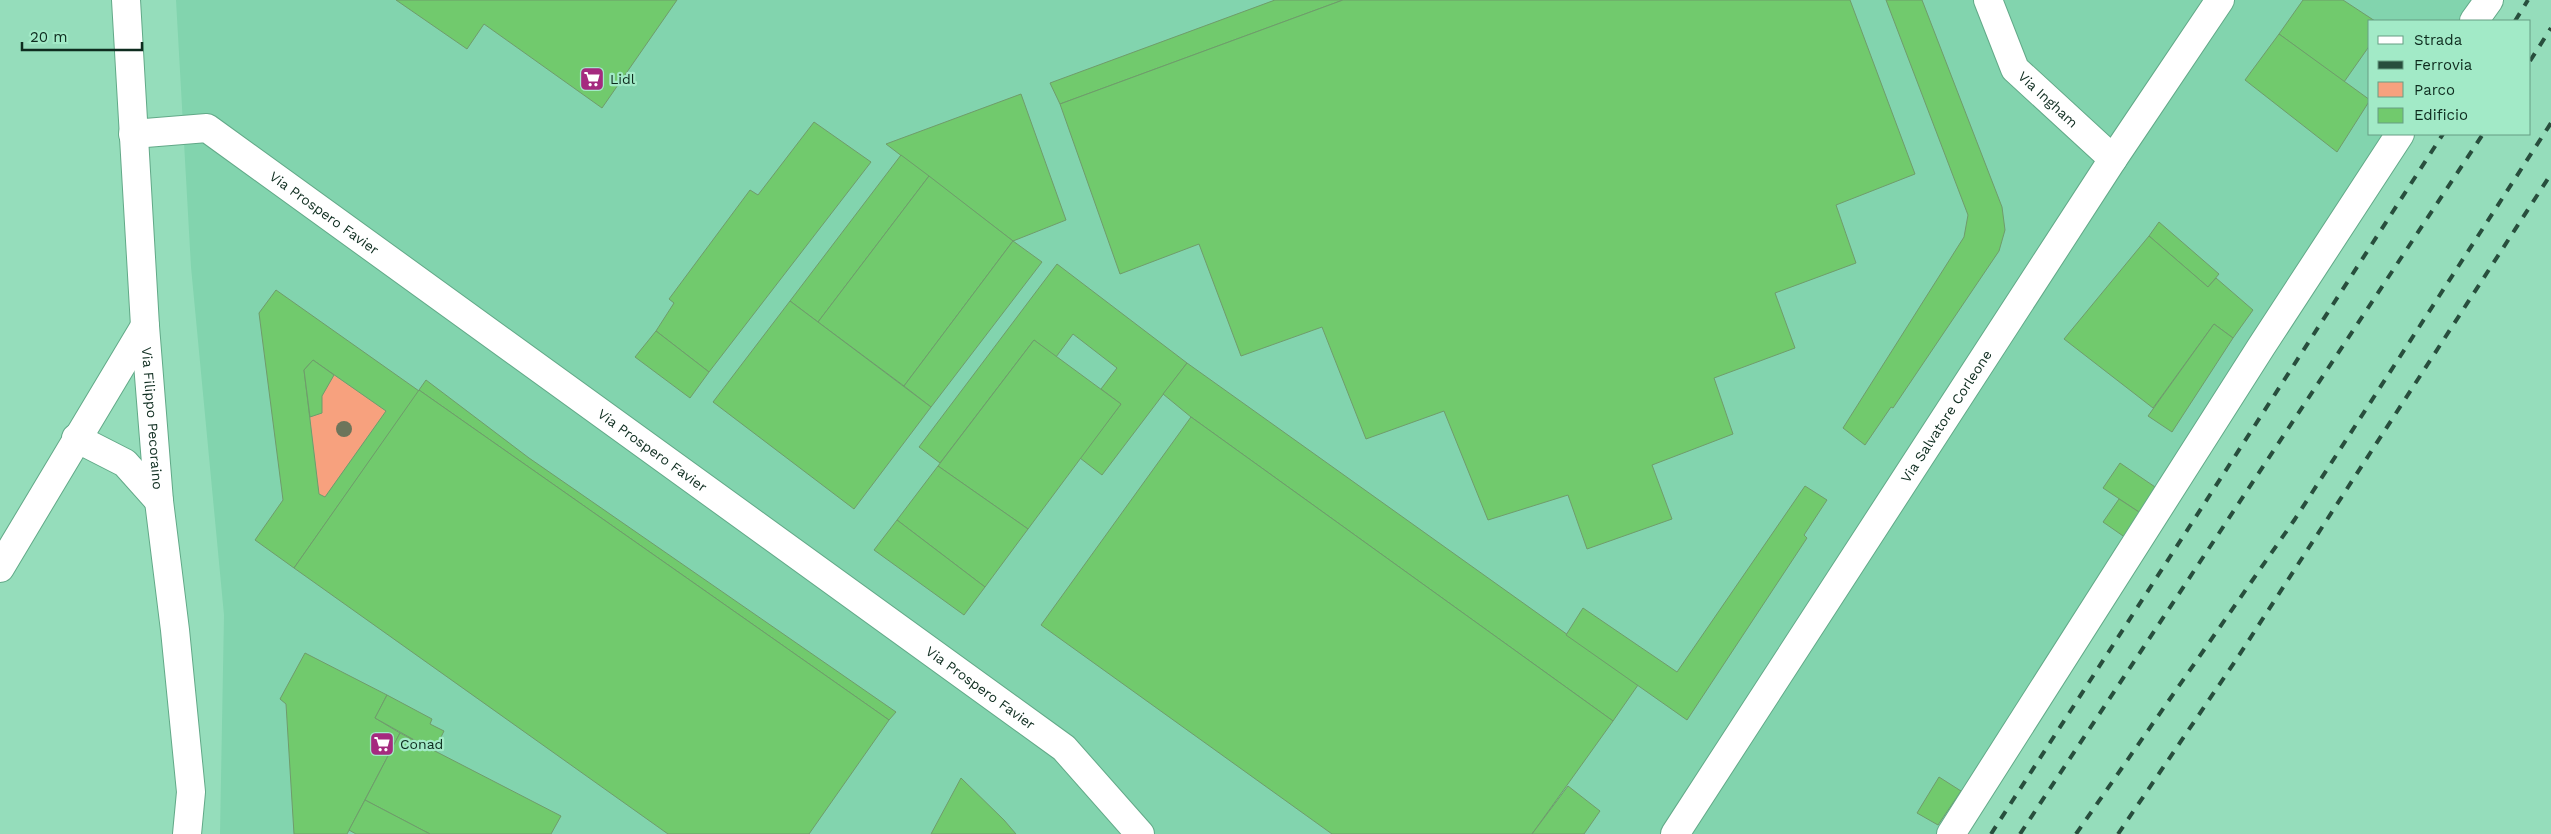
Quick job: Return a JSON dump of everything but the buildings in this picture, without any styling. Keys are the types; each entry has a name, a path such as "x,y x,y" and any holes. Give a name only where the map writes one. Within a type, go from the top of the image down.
{"street":[{"name":"Via Filippo Pecoraino","path":"126,0 144,326 159,501 175,630 191,792 187,834"},
{"name":"Via Ingham","path":"1988,0 2015,69 2113,159"},
{"name":"Via Salvatore Corleone","path":"1674,834 2113,159 2220,0"},
{"path":"2475,20 2489,0"},
{"name":"Via Prospero Favier","path":"133,134 206,128 1064,748 1140,834"},
{"path":"1951,834 2261,347 2399,135"},
{"path":"0,568 144,326"},
{"path":"76,438 125,463 159,501"}],"shaded area":[{"path":"176,0 2473,0 2461,20 2368,20 2368,135 2386,135 1936,834 220,834 224,615 191,267"}],"green space":[{"path":"334,375 386,411 325,497 319,494 310,417 322,413 322,396"}],"railway":[{"path":"2516,20 2528,0"},
{"path":"2531,59 2551,28"},
{"path":"2076,834 2295,519 2551,123"},
{"path":"1991,834 2442,135"},
{"path":"2020,834 2482,135"},
{"path":"2118,834 2236,660 2551,174"}],"place":[{"name":"Lidl","path":"592,79"},
{"name":"Conad","path":"382,744"}]}
